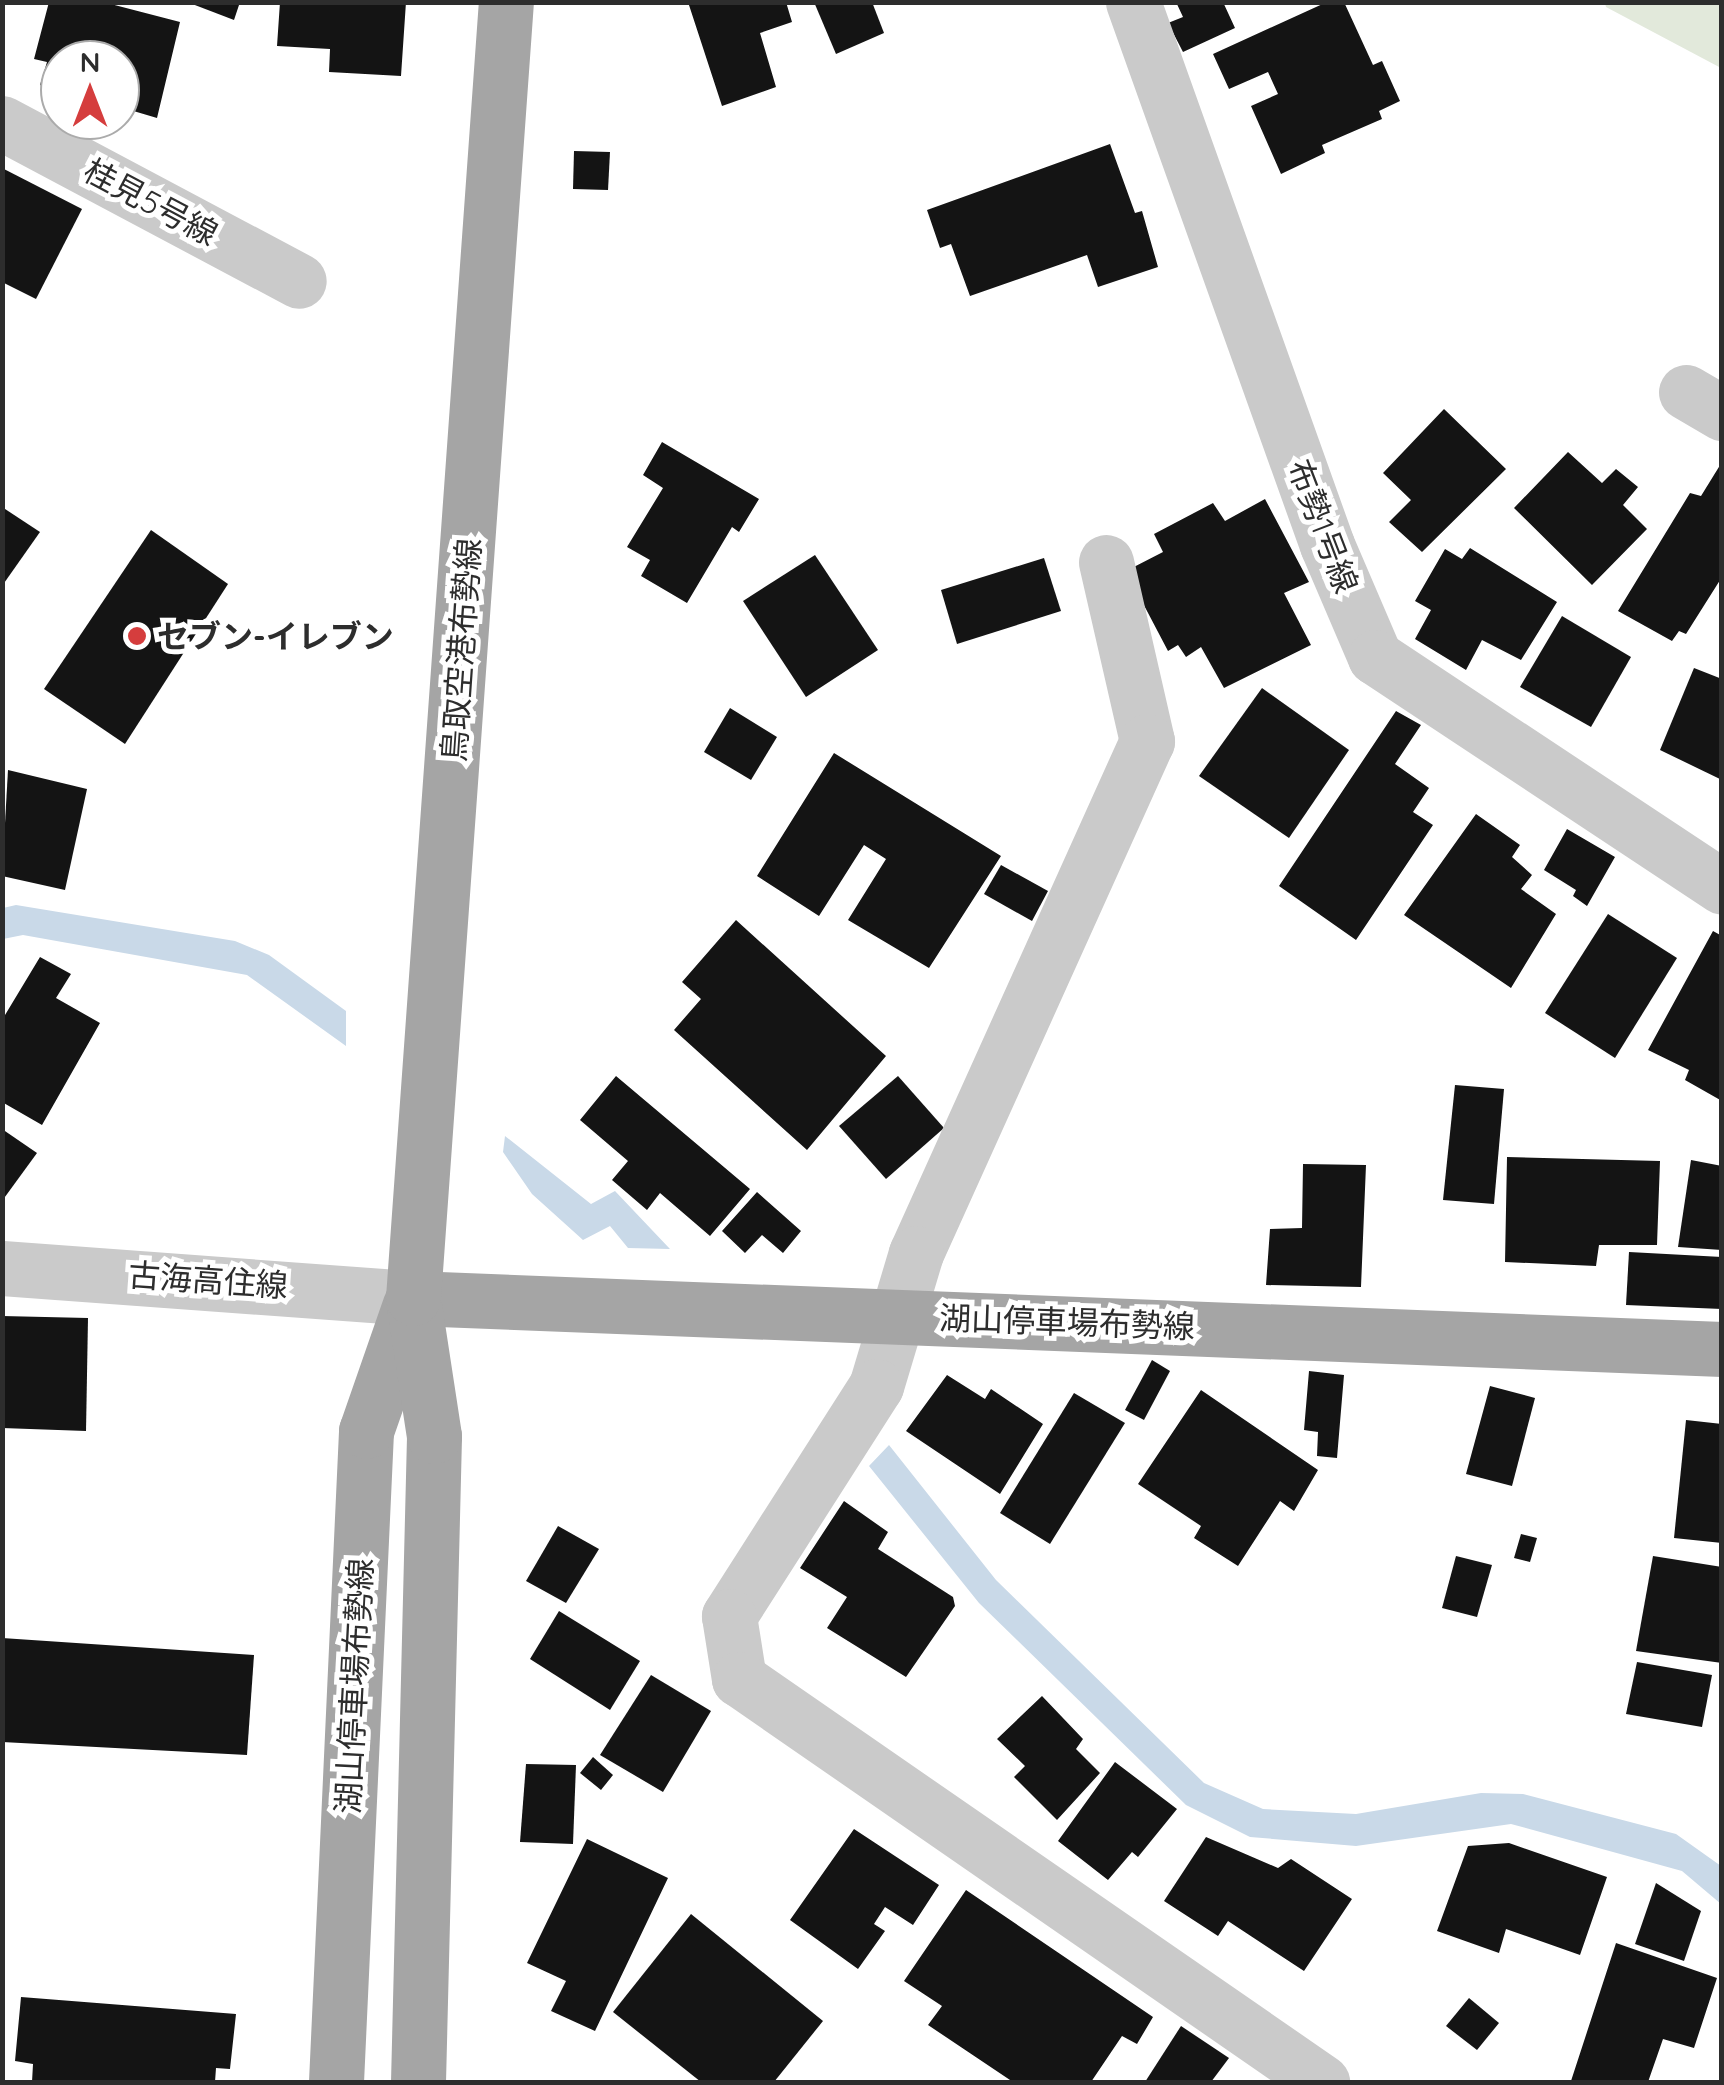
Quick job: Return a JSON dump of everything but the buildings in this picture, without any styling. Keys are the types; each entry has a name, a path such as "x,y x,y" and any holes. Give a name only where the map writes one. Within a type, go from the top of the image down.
{"main road":[{"name":"鳥取空港布勢線","path":"413,1298 506,2"},
{"name":"湖山停車場布勢線","path":"336,2082 366,1431 413,1298 1722,1349"},
{"path":"413,1298 434,1436 418,2082"}],"street":[{"name":"布勢1号線","path":"1133,2 1327,545 1375,656 1722,887"},
{"name":"桂見5号線","path":"2,124 299,281"},
{"path":"1106,562 1147,741 916,1253 902,1315 876,1386 730,1616 739,1679 1322,2082"},
{"name":"古海高住線","path":"2,1268 413,1298"}],"shaded area":[{"path":"1605,3 1721,3 1721,68 1606,7"}],"water":[{"path":"16,905 235,941 269,955 346,1011 346,1046 247,975 23,935 3,939 3,908"},
{"path":"505,1136 591,1204 615,1191 670,1249 628,1248 610,1226 583,1240 532,1194 503,1152"},
{"path":"889,1445 996,1580 1204,1783 1263,1809 1356,1814 1481,1793 1523,1794 1676,1834 1721,1866 1721,1904 1682,1871 1511,1824 1356,1846 1250,1837 1186,1805 979,1603 869,1466"}],"place":[{"name":"セブン-イレブン","path":"137,636"}]}
